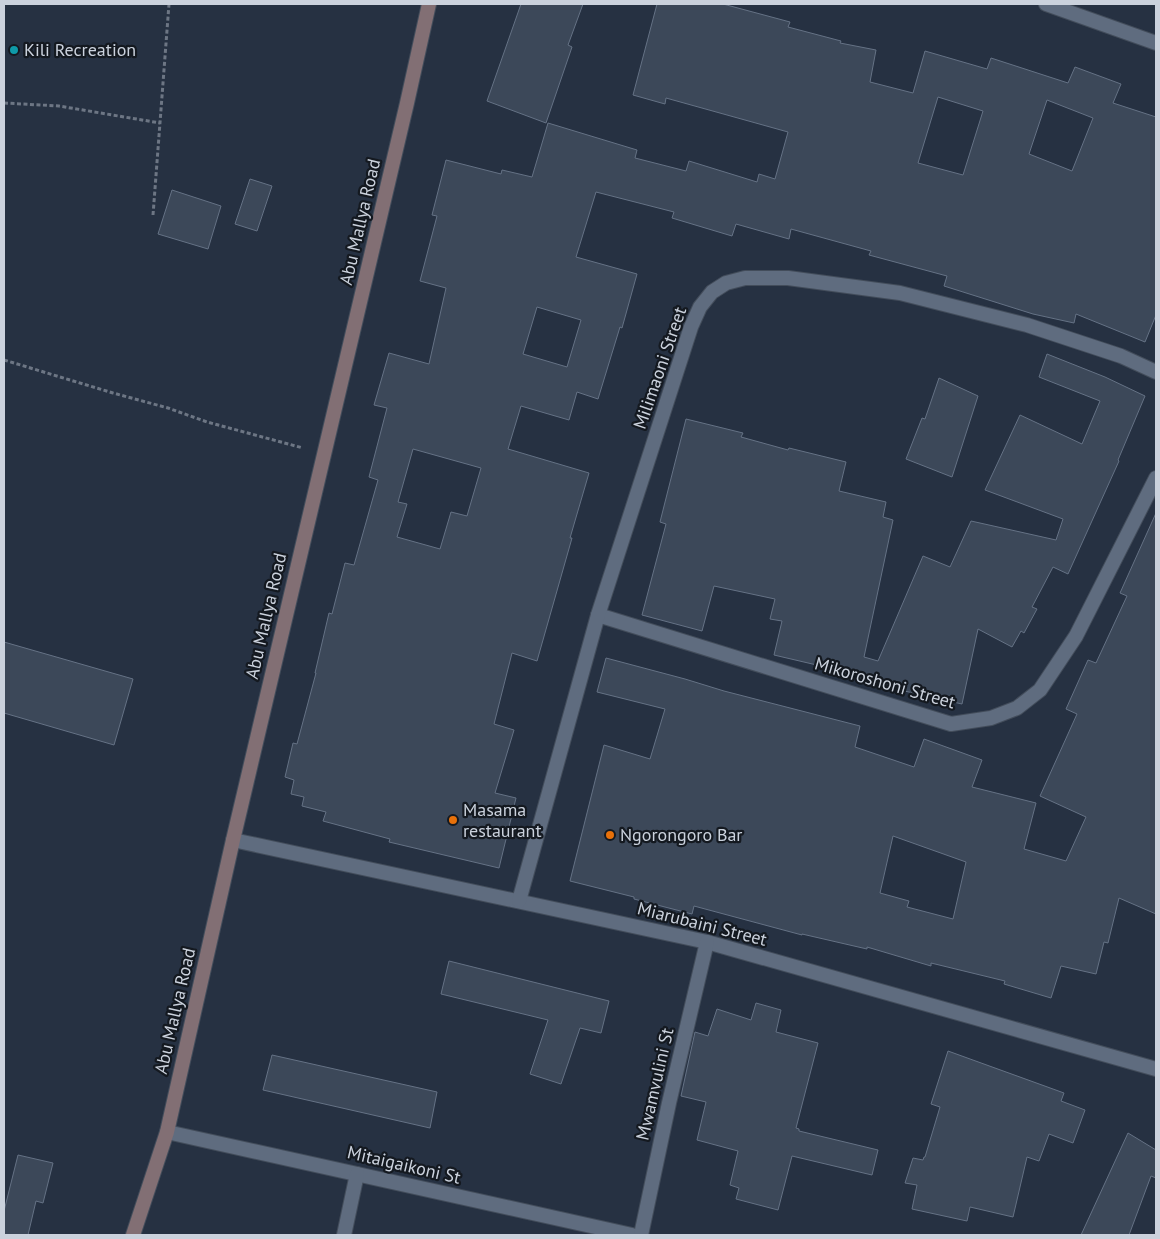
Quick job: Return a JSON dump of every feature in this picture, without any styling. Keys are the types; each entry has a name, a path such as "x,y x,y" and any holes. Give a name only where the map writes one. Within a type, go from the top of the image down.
{"main road":[{"name":"Abu Mallya Road","path":"133,1235 167,1132 233,840 429,4"}],"street":[{"path":"1046,4 1156,43"},
{"name":"Milimaoni Street","path":"519,901 598,615 691,327 700,306 712,292 726,283 745,278 788,278 900,293 1027,325 1121,356 1156,372"},
{"name":"Mikoroshoni Street","path":"598,615 951,724 990,718 1016,708 1040,690 1076,636 1156,478"},
{"name":"Miarubaini Street","path":"233,840 707,942 1156,1069"},
{"name":"Mwamvulini St","path":"641,1235 669,1103 707,942"},
{"name":"Mitaigaikoni St","path":"167,1132 632,1235"},
{"path":"344,1235 357,1174"}],"path":[{"path":"153,215 169,4"},
{"path":"4,103 59,106 160,123"},
{"path":"4,360 168,408 207,422 324,454"}],"building":[{"path":"521,4 583,4 568,45 572,47 546,123 487,101"},
{"path":"657,4 723,4 790,22 788,27 841,41 840,43 876,50 870,82 913,93 925,51 987,69 991,58 1068,83 1075,67 1121,84 1113,103 1156,117 1156,315 1145,342 1076,314 1074,323 1033,314 944,286 947,276 869,255 871,251 791,229 789,239 736,224 732,236 672,218 674,212 596,192 576,257 637,274 622,328 620,327 598,399 577,392 569,420 521,406 508,449 589,473 537,661 512,653 494,724 514,730 495,793 516,798 499,868 389,842 390,839 323,821 326,812 302,806 304,797 291,794 294,780 285,777 293,743 297,744 316,673 329,613 332,614 345,563 354,565 378,480 369,477 387,408 374,405 389,353 429,364 446,288 420,281 437,216 432,215 446,160 501,174 502,170 532,177 548,123 637,150 635,158 686,171 689,161 757,182 759,174 775,179 788,132 666,98 665,104 633,95","holes":["938,97 983,111 963,175 918,163","1047,100 1093,118 1072,171 1029,154","537,307 581,320 567,367 523,354","413,449 481,468 467,516 451,512 440,549 397,537 407,504 398,502"]},
{"path":"250,179 272,186 257,231 235,224"},
{"path":"172,190 221,206 208,249 158,234"},
{"path":"1047,354 1105,377 1145,396 1119,461 1068,574 1053,567 1032,607 1037,609 1024,633 1021,631 1012,647 978,629 962,704 900,690 900,687 837,673 838,670 774,655 782,621 770,619 775,599 714,586 702,631 642,615 666,524 660,522 686,419 743,433 741,437 788,450 789,448 846,462 839,491 886,502 883,517 893,520 864,657 878,661 923,556 950,567 971,521 1056,540 1063,519 985,490 1020,415 1082,444 1100,401 1039,377"},
{"path":"939,378 978,396 952,477 906,459 922,418 925,419"},
{"path":"1156,513 1156,914 1119,898 1108,943 1104,942 1096,974 1061,966 1051,998 1004,984 1005,981 931,963 931,966 867,947 867,949 802,935 694,906 692,914 570,881 604,745 650,759 665,709 597,692 606,658 860,726 855,747 914,767 924,739 982,760 972,787 1036,803 1024,849 1066,861 1086,817 1040,796 1077,714 1066,709 1088,660 1096,663 1127,596 1120,593","holes":["893,836 966,862 953,919 907,907 909,901 880,893"]},
{"path":"4,642 133,679 114,745 4,713"},
{"path":"449,961 609,1001 601,1033 580,1028 561,1084 530,1074 548,1020 441,994"},
{"path":"756,1003 781,1010 776,1032 818,1043 796,1128 799,1131 878,1150 872,1175 792,1156 778,1210 736,1199 739,1188 730,1185 738,1151 697,1140 706,1102 681,1096 695,1032 708,1036 717,1009 751,1020"},
{"path":"948,1051 1064,1093 1061,1101 1085,1110 1073,1143 1049,1134 1039,1161 1027,1157 1013,1217 970,1207 967,1221 912,1209 917,1185 905,1183 913,1158 923,1160 925,1157 940,1107 931,1104"},
{"path":"272,1055 437,1092 430,1128 263,1090"},
{"path":"1128,1133 1156,1150 1156,1178 1151,1176 1129,1235 1081,1235"},
{"path":"18,1155 53,1163 43,1203 36,1201 28,1235 4,1235 4,1211"}],"place":[{"name":"Kili Recreation","path":"14,50"},
{"name":"Masama restaurant","path":"453,820"},
{"name":"Ngorongoro Bar","path":"610,835"}]}
